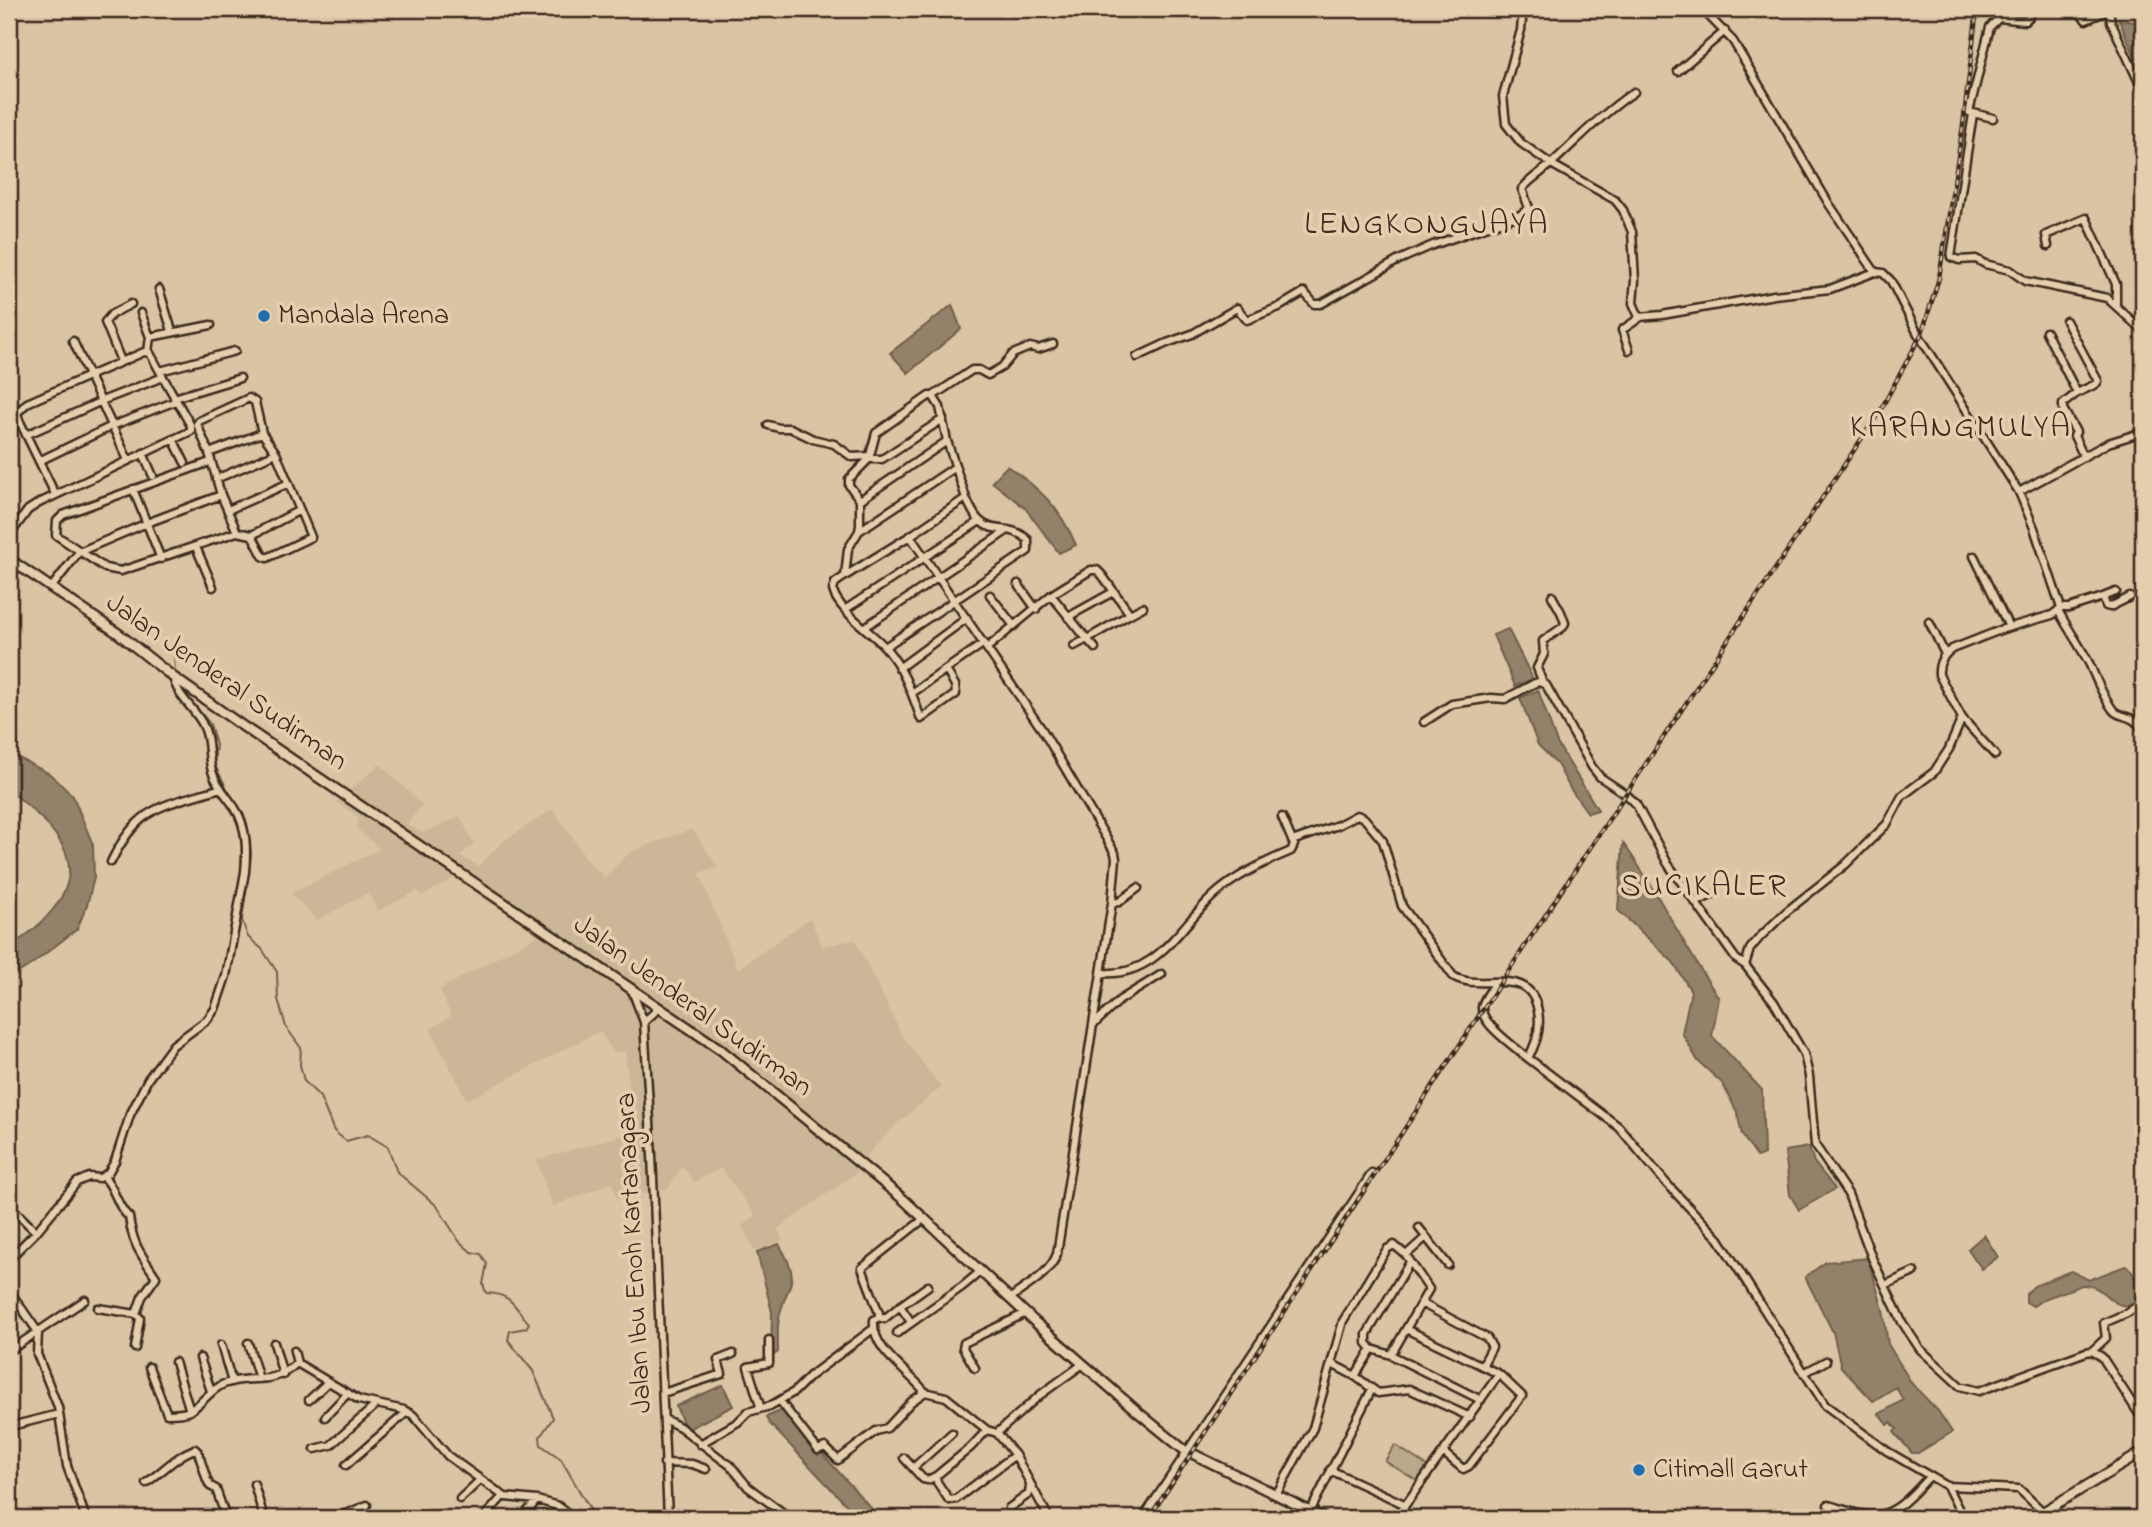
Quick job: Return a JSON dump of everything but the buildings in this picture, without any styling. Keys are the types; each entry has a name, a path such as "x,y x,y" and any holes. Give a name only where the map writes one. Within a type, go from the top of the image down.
{"main road":[{"name":"Jalan Jenderal Sudirman","path":"9,559 119,634 173,677 703,1036 764,1083 925,1219 1083,1364 1188,1451 1324,1518"},
{"path":"2038,1516 2143,1452"}],"street":[{"path":"1523,9 1521,30 1503,96 1506,124 1521,143 1551,164 1615,200 1623,211 1632,232 1635,280 1633,303 1641,317"},
{"path":"1702,9 1725,31 1793,140 1829,204 1875,272"},
{"path":"1993,118 1969,113 1992,24 1999,18 2025,21 2029,17 2027,9"},
{"path":"2076,9 2085,20 2109,9 2111,22 2143,91"},
{"path":"1678,71 1725,31"},
{"path":"1137,357 1192,334 1235,308 1247,320 1279,307 1304,292 1314,304 1321,304 1399,260 1433,245 1520,215 1529,208 1522,189 1592,123 1634,92"},
{"path":"1973,114 1951,257 1959,261 1976,259 2010,270 2025,281 2100,296 2116,304"},
{"path":"2048,246 2046,235 2086,218 2116,284 2116,304 2121,313 2143,331"},
{"path":"1629,350 1622,330 1641,317 1774,295 1830,289 1875,272 1883,273 1891,281 1918,334 2019,492 2034,528 2060,610 2089,664 2096,684 2113,711 2137,721 2143,730"},
{"path":"159,289 172,331"},
{"path":"121,361 105,322 112,314 131,304"},
{"path":"9,536 28,510 55,494 191,431 192,428 148,352 150,337 141,313"},
{"path":"2066,321 2098,381 2063,404 2084,457"},
{"path":"150,337 211,325"},
{"path":"2046,332 2077,393"},
{"path":"73,341 128,460"},
{"path":"859,531 860,500 848,482 869,458 876,433 972,370 988,375 1002,367 1013,354 1030,347 1038,349 1053,344"},
{"path":"26,435 161,374 235,351"},
{"path":"55,494 18,417 19,408 121,361 148,352"},
{"path":"39,461 175,399 240,378"},
{"path":"885,647 1028,551 1028,540 1018,531 980,522 966,498 947,441 940,407 933,396"},
{"path":"237,532 221,495 197,423 248,398 255,402 262,433 276,453 298,511 311,535 308,540 267,558 263,556 252,535"},
{"path":"768,425 790,428 813,439 834,444 852,457 882,459 943,419"},
{"path":"2019,492 2108,443 2143,432"},
{"path":"209,453 262,433"},
{"path":"173,439 184,463"},
{"path":"860,500 947,441"},
{"path":"143,453 153,476"},
{"path":"216,479 276,453"},
{"path":"210,462 65,514 57,521 56,535 105,568 118,571 237,532 252,535 298,511"},
{"path":"845,576 848,550 859,531 955,467"},
{"path":"228,510 289,483"},
{"path":"133,489 161,559"},
{"path":"51,588 79,552 221,495"},
{"path":"946,670 955,685 956,694 921,719 912,693 885,647 839,603 833,590 835,583 845,576 966,498"},
{"path":"846,609 980,522"},
{"path":"865,627 1010,529"},
{"path":"910,536 1043,731 1115,853 1112,903 1056,1254 1053,1264 1043,1274 1011,1298"},
{"path":"196,547 213,587"},
{"path":"1974,556 2009,627"},
{"path":"912,693 986,646 1051,595 1091,570 1097,570 1102,575 1130,614"},
{"path":"1018,584 1036,609"},
{"path":"1068,617 1113,592"},
{"path":"1995,755 1962,718 1939,675 1945,654 1962,644 2116,592"},
{"path":"990,595 1014,626"},
{"path":"1051,595 1096,648"},
{"path":"1552,596 1565,623 1543,641 1544,654 1537,668 1544,683 1592,767 1600,777 1636,804 1668,864 1736,959 1745,965 1774,1002 1804,1054 1809,1076 1815,1145 1848,1194 1902,1322 1920,1349 1964,1388 1987,1390 2092,1351 2106,1338 2105,1323 2143,1302"},
{"path":"2103,597 2106,606 2110,607 2130,597"},
{"path":"1074,646 1143,607"},
{"path":"899,668 967,618"},
{"path":"1929,622 1945,654"},
{"path":"104,1177 115,1161 130,1115 148,1079 173,1045 211,1016 221,993 231,948 246,855 245,834 240,817 212,772 208,737 204,727 178,690 173,677"},
{"path":"1424,722 1452,704 1491,698 1505,699 1535,683 1544,683"},
{"path":"1745,965 1751,949 1760,937 1787,911 1845,865 1887,824 1902,796 1934,772 1949,749 1962,718"},
{"path":"111,862 124,835 146,814 221,788"},
{"path":"1292,841 1338,825 1357,815 1364,818 1385,844 1402,906 1452,976 1465,982 1522,985 1536,1001 1540,1026 1528,1058"},
{"path":"1101,973 1116,974 1160,954 1211,897 1261,864 1292,851 1294,846 1282,817"},
{"path":"1112,903 1119,902 1138,888"},
{"path":"1697,902 1711,895"},
{"path":"1093,1025 1120,1000 1161,974"},
{"path":"1496,982 1481,1006 1482,1012 1497,1034 1619,1127 1719,1239 1825,1405 1887,1451 1947,1486 2019,1489 2038,1516"},
{"name":"Jalan Ibu Enoh Kartanagara","path":"631,988 644,1022 668,1518"},
{"path":"644,1022 659,1008"},
{"path":"1143,1518 1372,1173"},
{"path":"9,1259 36,1232 77,1182 89,1177 104,1177"},
{"path":"104,1177 116,1195 122,1211 129,1217 139,1254 155,1276 153,1284 142,1297 136,1314"},
{"path":"9,1205 36,1232"},
{"path":"879,1317 862,1268 865,1262 925,1219"},
{"path":"1419,1228 1448,1265"},
{"path":"1406,1255 1426,1237"},
{"path":"1276,1495 1313,1428 1343,1321 1387,1249 1394,1245 1406,1255 1429,1289 1391,1355"},
{"path":"1410,1262 1367,1334 1367,1343 1372,1349 1391,1355 1481,1400"},
{"path":"897,1332 981,1271"},
{"path":"1885,1285 1914,1272"},
{"path":"928,1286 884,1318 874,1320 873,1329 894,1363 917,1381 925,1392 946,1397 987,1430 997,1433 1015,1455 1049,1518"},
{"path":"9,1290 38,1332 37,1354 59,1414 67,1466 86,1518"},
{"path":"9,1351 85,1300"},
{"path":"1421,1303 1487,1338 1492,1347 1482,1366"},
{"path":"900,1306 911,1322"},
{"path":"98,1308 136,1314 140,1318 135,1348"},
{"path":"975,1368 963,1348 964,1343 1026,1313"},
{"path":"700,1444 738,1422 743,1415 760,1406 770,1406 780,1401 873,1329"},
{"path":"1406,1329 1499,1374 1521,1392 1522,1399 1469,1466 1463,1469 1444,1453"},
{"path":"760,1406 748,1367 769,1363 769,1340"},
{"path":"248,1343 259,1379"},
{"path":"274,1343 283,1375"},
{"path":"221,1345 232,1382"},
{"path":"1355,1376 1372,1349"},
{"path":"294,1351 297,1363 348,1394 414,1415 438,1447 503,1496 537,1500 558,1506 569,1517"},
{"path":"2092,1351 2102,1357 2143,1420"},
{"path":"663,1393 722,1374 718,1360 733,1354"},
{"path":"200,1358 211,1391"},
{"path":"1804,1373 1826,1361"},
{"path":"175,1362 190,1411"},
{"path":"149,1367 165,1413 190,1411 211,1391 232,1382 283,1375 297,1363"},
{"path":"997,1433 1040,1395 1083,1364"},
{"path":"1332,1364 1383,1394 1409,1389 1470,1417"},
{"path":"1396,1518 1499,1374"},
{"path":"309,1400 328,1382"},
{"path":"1310,1512 1372,1389"},
{"path":"780,1401 818,1450 826,1447 838,1460 876,1431 887,1428 911,1402 925,1392"},
{"path":"325,1417 348,1394"},
{"path":"316,1449 331,1445 377,1404"},
{"path":"346,1465 407,1412"},
{"path":"11,1426 59,1414"},
{"path":"664,1419 680,1427 730,1465 748,1487 790,1518"},
{"path":"904,1458 926,1480 936,1476 987,1430"},
{"path":"913,1468 952,1433"},
{"path":"146,1483 170,1466 177,1457 195,1449 226,1518"},
{"path":"936,1476 937,1482 952,1501 1015,1455"},
{"path":"664,1463 692,1464 706,1469"},
{"path":"1330,1471 1404,1504"},
{"path":"1828,1506 1871,1515 1884,1513 1907,1499 1930,1476"},
{"path":"460,1499 480,1480"},
{"path":"254,1483 264,1518"},
{"path":"1009,1508 1029,1494 1030,1485"},
{"path":"1947,1486 1963,1518"},
{"path":"488,1514 503,1496"},
{"path":"522,1518 537,1500"},
{"path":"336,1518 367,1505"}],"shaded area":[{"path":"2119,20 2143,23 2143,75"},
{"path":"952,305 961,329 908,373 890,353"},
{"path":"1007,466 1048,500 1063,520 1076,545 1059,553 1025,508 992,482"},
{"path":"1508,629 1533,679 1515,686 1493,635"},
{"path":"1538,690 1557,743 1598,810 1588,813 1557,764 1538,745 1520,698"},
{"path":"9,753 50,774 73,796 93,845 94,878 77,929 9,979 9,947 44,920 54,908 68,882 69,868 66,853 56,835 9,790"},
{"path":"380,764 422,805 407,824 423,833 460,816 474,844 460,856 478,866 504,841 553,809 588,861 605,877 630,852 692,829 718,867 699,873 738,969 810,918 822,946 855,940 903,1037 941,1087 897,1124 867,1155 858,1172 777,1229 783,1240 754,1251 742,1226 755,1215 721,1168 694,1182 682,1166 668,1189 617,1198 612,1183 553,1206 536,1160 634,1132 625,1051 614,1053 600,1031 467,1100 430,1029 451,1016 440,989 538,935 454,878 422,896 417,891 378,911 368,893 317,920 291,893 380,849 356,828 359,817 336,802"},
{"path":"1623,843 1719,998 1712,1036 1762,1090 1764,1154 1757,1157 1742,1135 1737,1112 1722,1083 1698,1061 1682,1033 1691,991 1673,962 1618,910"},
{"path":"1809,1147 1814,1162 1835,1189 1799,1210 1790,1195 1785,1151"},
{"path":"1984,1235 1998,1257 1982,1269 1968,1249"},
{"path":"779,1244 792,1275 779,1318 778,1352 771,1357 772,1312 757,1252"},
{"path":"1868,1258 1883,1310 1888,1344 1912,1384 1938,1411 1952,1432 1918,1453 1912,1453 1894,1432 1897,1429 1891,1422 1888,1425 1879,1414 1903,1400 1896,1387 1873,1401 1841,1367 1833,1332 1805,1277 1826,1262"},
{"path":"2125,1266 2133,1274 2138,1296 2127,1306 2120,1305 2096,1288 2082,1285 2044,1299 2033,1306 2026,1302 2026,1294 2034,1286 2071,1271 2089,1280"},
{"path":"723,1385 733,1406 686,1430 676,1406"},
{"path":"783,1410 880,1518 855,1518 854,1513 769,1423 766,1417"},
{"path":"1395,1445 1427,1466 1417,1481 1385,1461"}],"waterway":[{"path":"173,649 175,668"},
{"path":"182,689 210,724 216,745 214,764 234,802"},
{"path":"242,816 247,823 251,854 242,920 248,937 262,949 277,972 278,999 286,1027 301,1048 300,1065 304,1081 320,1097 334,1131 346,1141 368,1135 388,1147 397,1172 437,1206 459,1241 471,1252 481,1254 487,1264 483,1284 486,1293 507,1298 529,1323 526,1328 510,1331 508,1340 533,1371 553,1418 540,1437 541,1445 561,1459 595,1518"}],"railway":[{"path":"1149,1518 1880,411 1922,333 1939,278 1963,125 1977,9"}],"place":[{"name":"Mandala Arena","path":"264,316"},
{"name":"Citimall Garut","path":"1639,1470"}],"district":[{"name":"LENGKONGJAYA","path":"1427,225"},
{"name":"KARANGMULYA","path":"1961,428"},
{"name":"SUCIKALER","path":"1704,887"}]}
